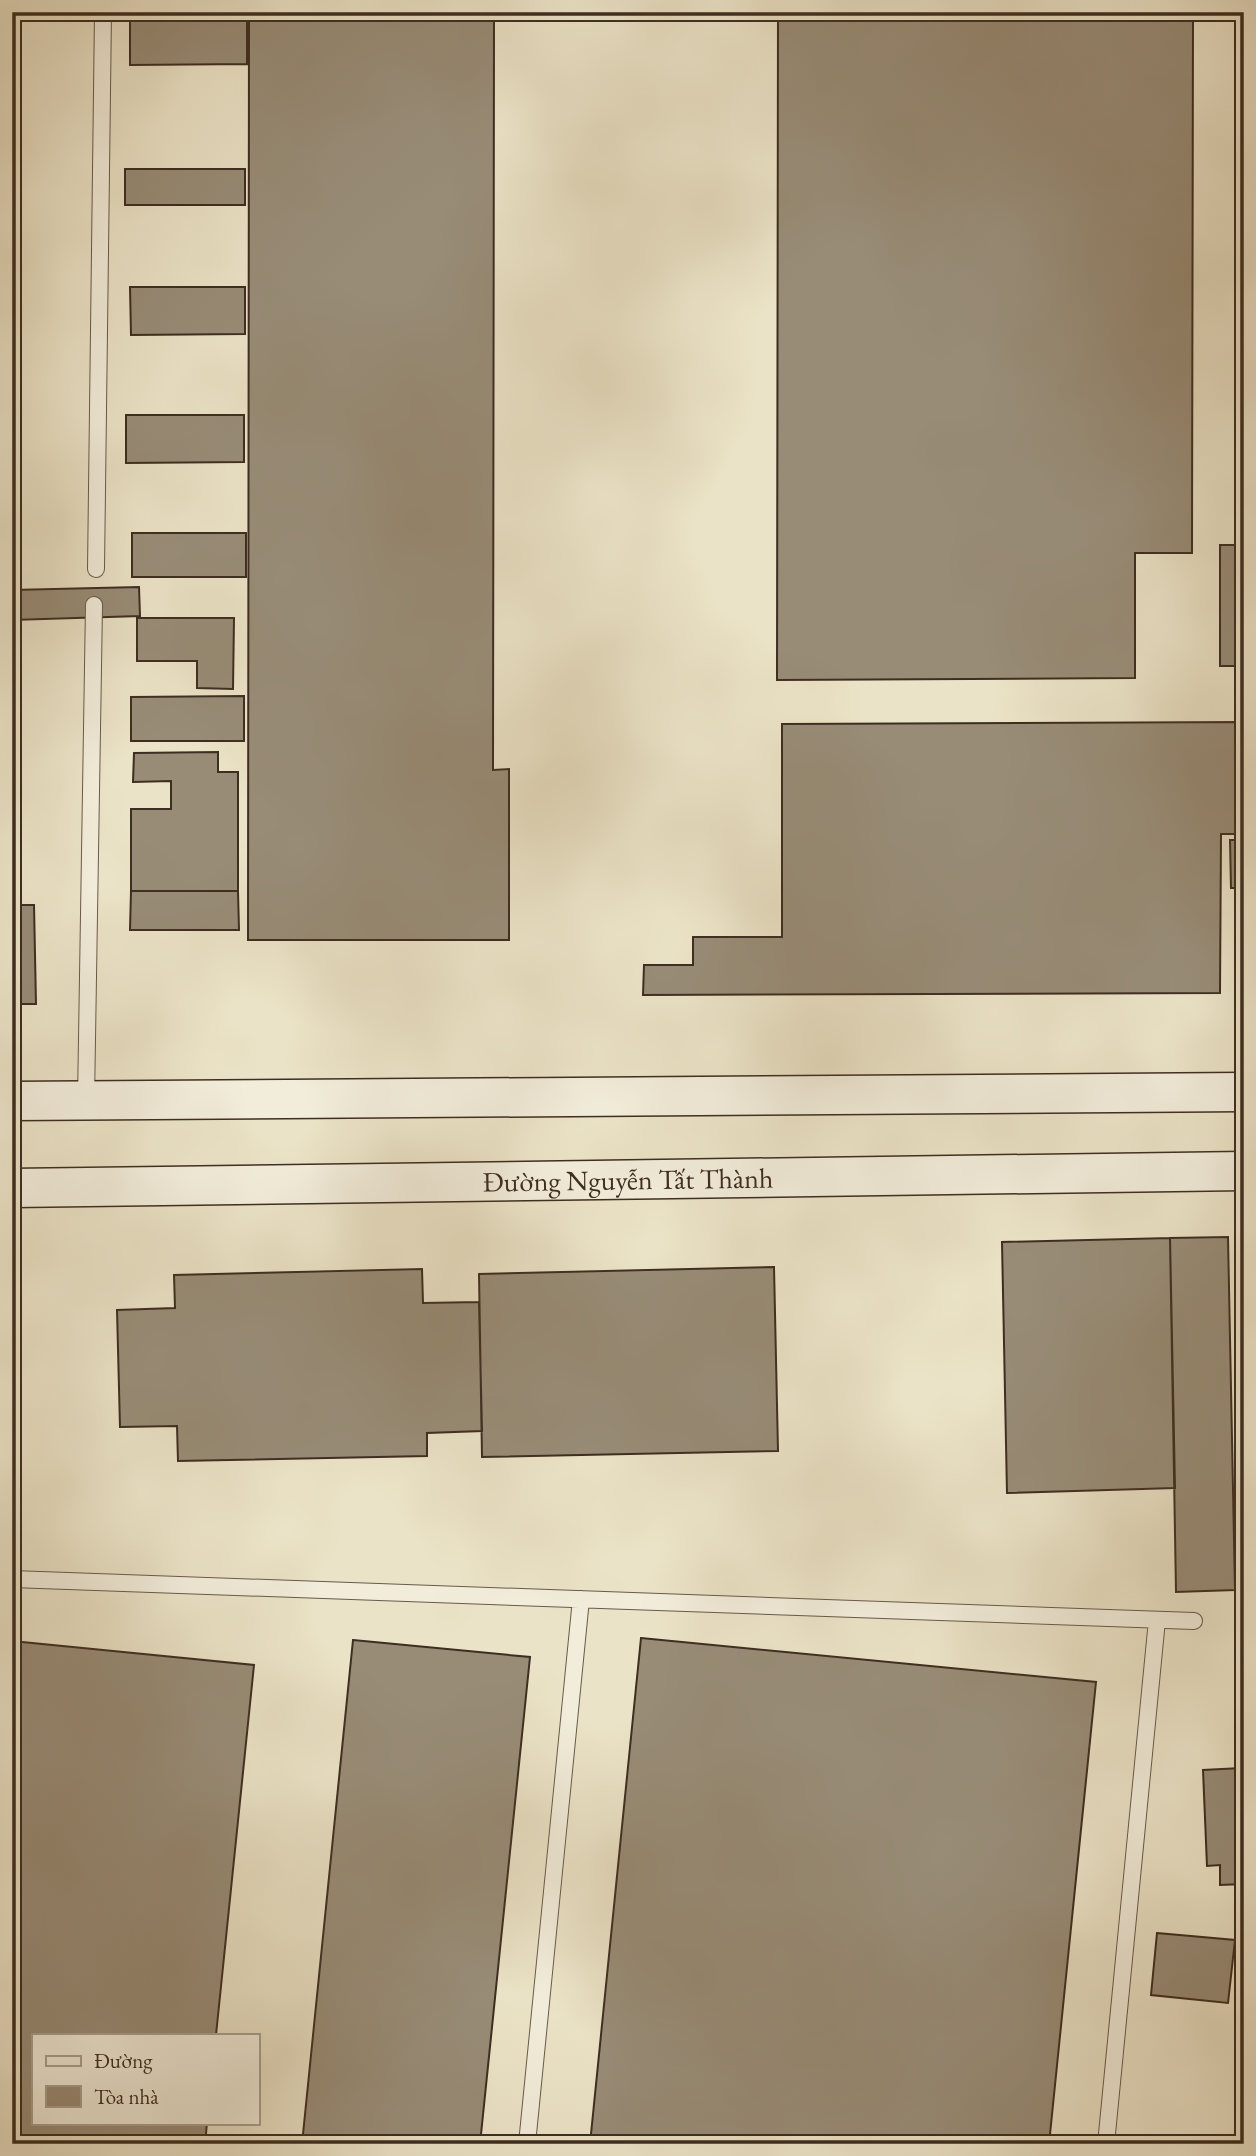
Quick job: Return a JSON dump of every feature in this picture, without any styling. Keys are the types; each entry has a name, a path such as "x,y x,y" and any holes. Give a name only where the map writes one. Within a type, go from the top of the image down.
{"main road":[{"path":"12,1101 1244,1092"},
{"name":"Đường Nguyễn Tất Thành","path":"12,1188 1244,1171"}],"lane":[{"path":"96,569 103,12"},
{"path":"86,1101 94,605"},
{"path":"12,1579 1194,1622"},
{"path":"527,2144 581,1599"},
{"path":"1106,2144 1157,1620"}],"building":[{"path":"130,12 247,12 247,64 130,65"},
{"path":"249,12 494,12 493,770 509,769 509,940 248,940"},
{"path":"778,12 1193,12 1192,553 1135,553 1135,678 777,680"},
{"path":"125,169 245,169 245,205 125,205"},
{"path":"130,287 245,287 245,334 131,335"},
{"path":"12,349 15,453 12,453"},
{"path":"126,415 244,415 244,462 126,463"},
{"path":"132,533 246,533 246,577 132,577"},
{"path":"1220,545 1244,545 1244,666 1220,666"},
{"path":"139,587 140,616 12,620 12,590"},
{"path":"137,618 234,618 233,689 197,688 197,661 137,661"},
{"path":"244,696 244,741 131,741 131,697"},
{"path":"1244,722 1244,834 1221,834 1220,993 643,995 644,965 693,965 693,937 782,937 782,724"},
{"path":"218,752 218,772 238,772 238,891 131,891 131,809 171,809 171,781 133,782 134,753"},
{"path":"1230,840 1244,840 1244,888 1231,888"},
{"path":"131,891 238,891 239,930 130,930"},
{"path":"12,905 34,905 36,1004 12,1004"},
{"path":"1228,1237 1235,1590 1176,1592 1170,1238"},
{"path":"1170,1238 1175,1488 1007,1493 1002,1242"},
{"path":"774,1267 778,1451 482,1457 479,1274"},
{"path":"422,1269 423,1303 479,1302 482,1431 427,1433 427,1456 178,1461 177,1426 120,1427 117,1310 175,1308 174,1275"},
{"path":"641,1638 1096,1682 1049,2144 590,2144"},
{"path":"353,1640 530,1657 480,2144 302,2144"},
{"path":"12,1641 254,1665 216,2034 32,2034 32,2124 207,2124 205,2144 12,2144"},
{"path":"1241,1768 1244,1884 1220,1885 1220,1865 1207,1866 1203,1770"},
{"path":"1157,1933 1235,1940 1228,2003 1151,1995"}]}
